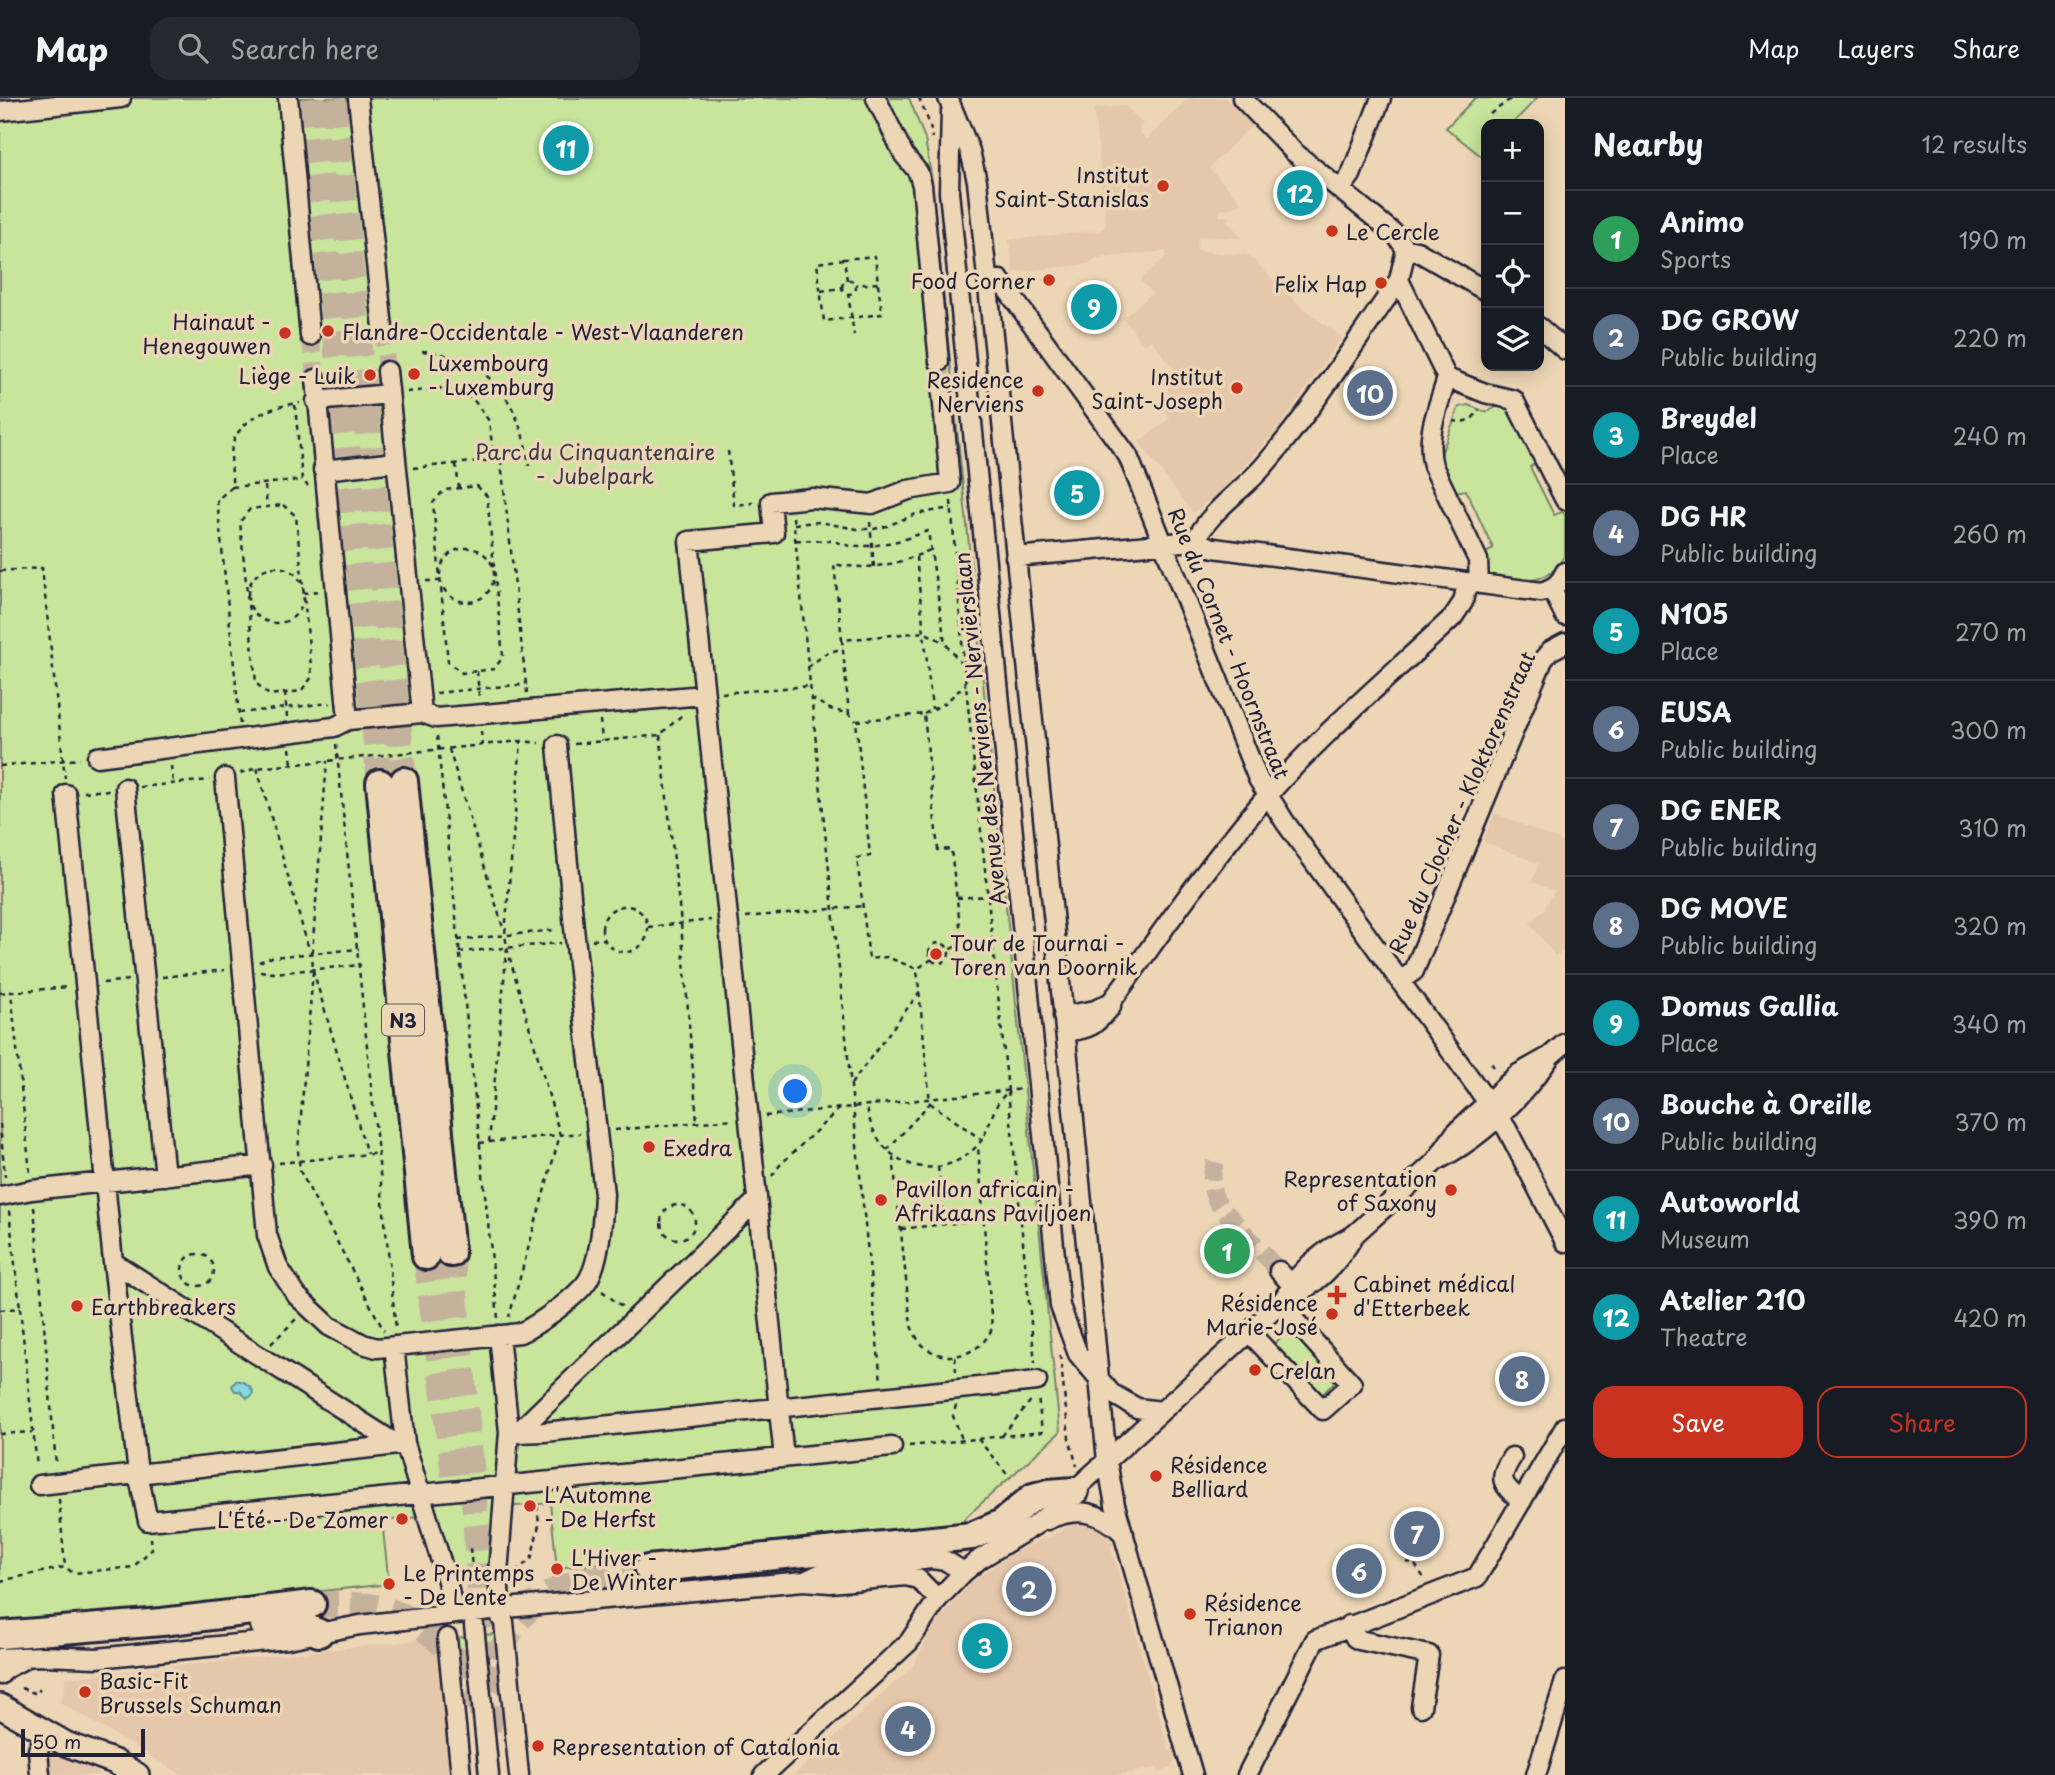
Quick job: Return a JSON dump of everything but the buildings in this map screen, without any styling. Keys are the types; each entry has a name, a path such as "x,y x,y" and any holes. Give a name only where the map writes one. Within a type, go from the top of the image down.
{"highway":[{"name":"N3","path":"392,782 438,1255"},
{"path":"648,1569 972,1536 1002,1523 1033,1497 1074,1491"},
{"path":"0,1635 162,1622 312,1605"},
{"path":"101,1643 296,1623 319,1633"}],"main road":[{"path":"0,1706 66,1744 115,1762 137,1775"}],"street":[{"path":"0,111 121,98"},
{"path":"288,98 310,336"},
{"path":"358,98 383,328"},
{"path":"876,98 904,155 918,172 922,185 939,362"},
{"path":"1242,98 1294,152 1396,235 1406,248 1418,251 1481,288"},
{"path":"1340,190 1351,175 1381,98"},
{"name":"Avenue des Nerviens - Nerviërslaan","path":"950,101 976,171 1107,1461 1111,1489 1186,1774"},
{"name":"Avenue des Nerviens - Nerviërslaan","path":"950,101 949,192 1059,1306 1078,1354 1099,1380"},
{"path":"1195,542 1209,521 1262,468 1315,401 1399,280 1406,248"},
{"name":"Rue du Cornet - Hoornstraat","path":"988,280 1000,280 1129,456 1254,770 1268,795 1507,1129 1565,1242"},
{"path":"1399,280 1447,378 1485,393 1511,397 1514,400 1565,500"},
{"path":"1544,331 1565,350"},
{"path":"387,372 404,465 429,715"},
{"path":"1064,1024 1111,1002 1268,795 1298,763 1453,617 1463,602 1480,565 1433,466 1429,450 1429,439 1447,378"},
{"path":"316,379 341,724"},
{"path":"316,401 389,394"},
{"path":"784,1458 689,541 774,533 771,502 819,498 872,504 908,490 950,483 942,394"},
{"path":"323,470 404,465"},
{"path":"1015,557 1195,542 1214,548 1541,592 1552,589 1560,582 1565,572"},
{"path":"1552,589 1565,616"},
{"name":"Rue du Clocher - Kloktorenstraat","path":"1400,981 1414,971 1543,660 1550,650 1565,643"},
{"path":"97,757 341,724 429,715 529,710 704,695"},
{"path":"225,778 262,1165 265,1222 274,1256 290,1287 308,1308 329,1326 352,1339 377,1348 520,1333 538,1324 588,1280 599,1242 604,1194 557,745"},
{"path":"125,788 165,1176"},
{"path":"66,794 113,1262 138,1474 149,1521 892,1447"},
{"path":"1280,1304 1310,1264 1330,1248 1355,1234 1435,1162 1466,1145 1492,1110 1528,1087 1556,1051 1565,1069"},
{"path":"4,1196 32,1190 262,1165"},
{"path":"513,1433 757,1200"},
{"path":"1037,1524 1280,1304 1305,1291 1322,1278 1340,1258 1355,1234"},
{"path":"113,1262 258,1356 402,1444"},
{"path":"1279,1271 1292,1285"},
{"path":"1249,1332 1323,1410 1352,1384 1280,1304"},
{"path":"499,1335 513,1433 505,1485 498,1573 519,1775"},
{"path":"394,1346 402,1444 447,1581 454,1614"},
{"path":"1099,1380 1126,1404 1161,1411"},
{"path":"513,1433 958,1391 1037,1381"},
{"path":"1247,1775 1315,1640 1477,1577 1565,1427"},
{"path":"48,1484 402,1444"},
{"path":"1512,1457 1502,1478 1504,1484 1522,1502"},
{"path":"764,1775 909,1642 938,1599 980,1559 1037,1524 1075,1511 1105,1519 1124,1534"},
{"path":"804,1581 828,1570 932,1559 946,1561 964,1572"},
{"path":"0,1658 97,1658 288,1639 360,1625 454,1614 804,1581 830,1583 905,1576 918,1579 938,1599"},
{"path":"474,1625 489,1775"},
{"path":"1349,1625 1355,1638 1359,1640 1429,1655 1421,1707"},
{"path":"447,1638 461,1775"},
{"path":"0,1675 26,1658"},
{"path":"1536,1775 1565,1681"},
{"path":"40,1775 38,1750 46,1733"}],"path":[{"path":"1490,114 1512,98"},
{"path":"875,256 878,283 882,314 824,321 817,263 875,256"},
{"path":"842,288 847,280 844,259"},
{"path":"847,280 855,285 878,283"},
{"path":"848,293 855,290 855,285"},
{"path":"820,291 842,288 848,293 854,335"},
{"path":"422,351 463,361 482,372 498,387 521,425 529,467"},
{"path":"389,394 445,388 473,399 489,421 494,460"},
{"path":"232,487 233,442 249,419 281,405 316,401"},
{"path":"295,404 302,480 310,488"},
{"path":"1452,421 1472,419 1479,410"},
{"path":"728,451 734,506 771,502"},
{"path":"404,465 494,460 501,462 529,710"},
{"path":"456,464 459,488"},
{"path":"242,737 217,500 232,487 302,480"},
{"path":"265,484 267,507"},
{"path":"477,486 487,496 503,657 494,670 462,673 448,662 433,503 444,490 459,488 477,486"},
{"path":"283,505 296,516 313,677 301,691 269,695 256,683 240,522 250,509 267,507 283,505"},
{"path":"892,1447 1042,1432 964,667 951,508"},
{"path":"794,524 883,1398"},
{"path":"796,540 833,541 859,547 902,540 928,531 945,643"},
{"path":"871,532 874,568"},
{"path":"462,549 479,551 491,563 494,572 491,588 486,595 472,602 455,600 448,595 440,581 442,564 454,551 462,549"},
{"path":"849,714 834,564 874,568 930,550"},
{"path":"916,556 932,709"},
{"path":"0,571 42,568 66,794 225,778 257,768 449,748 521,741 557,745 660,735 704,695 810,686"},
{"path":"276,568 294,575 303,593 301,606 294,617 275,623 257,616 248,598 250,585 257,574 276,568"},
{"path":"422,582 440,581"},
{"path":"303,593 320,591"},
{"path":"842,640 924,632 945,643 964,667"},
{"path":"808,667 825,654 843,648"},
{"path":"964,667 985,662"},
{"path":"477,671 479,688"},
{"path":"433,693 527,684"},
{"path":"856,721 924,714 944,703 966,684"},
{"path":"285,693 286,708"},
{"path":"811,698 830,709 849,714 856,721 870,856 857,858 869,959 887,957 917,969"},
{"path":"239,713 331,702"},
{"path":"924,714 938,850 951,849 962,943 949,950"},
{"path":"429,715 438,750 499,1335"},
{"path":"599,715 602,741"},
{"path":"341,724 340,760 397,1322 394,1346"},
{"path":"480,727 482,745"},
{"path":"660,735 681,923 698,1122"},
{"path":"489,1142 507,948 521,741"},
{"path":"290,748 292,764"},
{"path":"449,748 506,934"},
{"path":"170,759 173,783"},
{"path":"0,766 63,760"},
{"path":"327,761 312,953 300,1171 379,1325 394,1346"},
{"path":"257,768 312,953"},
{"path":"957,898 988,896"},
{"path":"623,906 633,907 642,913 648,927 644,942 637,949 627,952 617,951 608,945 602,926 613,909 623,906"},
{"path":"648,927 863,906"},
{"path":"459,953 507,948 575,935 602,926"},
{"path":"458,940 506,934 575,935 604,939"},
{"path":"944,944 949,950 948,958 937,963 932,960 929,953 934,945 944,944"},
{"path":"499,1335 511,1313 560,1135 507,948"},
{"path":"86,985 243,968 272,957 359,949"},
{"path":"917,969 932,960"},
{"path":"243,968 273,973 361,965"},
{"path":"887,1150 930,1101 917,969"},
{"path":"313,970 368,1154"},
{"path":"0,993 11,992"},
{"path":"852,1084 919,992"},
{"path":"1491,1063 1494,1068"},
{"path":"479,1143 930,1101 1017,1090"},
{"path":"867,1105 868,1121 878,1140 893,1157 907,1164 938,1167 967,1154 978,1145 998,1103 1008,1091"},
{"path":"930,1101 982,1140"},
{"path":"757,1200 780,1165 839,1109"},
{"path":"0,1124 4,1196 20,1308 33,1432 48,1484 65,1567 73,1573 133,1567 152,1549 149,1521"},
{"path":"893,1157 911,1326 919,1342 931,1350 955,1357 977,1348 988,1339 992,1328 978,1145"},
{"path":"262,1165 380,1153"},
{"path":"938,1167 944,1225"},
{"path":"674,1206 684,1207 693,1214 695,1224 686,1238 675,1239 666,1233 662,1218 674,1206"},
{"path":"901,1229 982,1220"},
{"path":"196,1254 207,1256 214,1270 211,1280 196,1287 187,1282 181,1273 183,1262 196,1254"},
{"path":"588,1280 636,1318"},
{"path":"0,1310 20,1308"},
{"path":"258,1356 308,1308"},
{"path":"1002,1436 1034,1397 1037,1381"},
{"path":"958,1391 953,1416 962,1440"},
{"path":"0,1434 33,1432"},
{"path":"978,1439 1010,1478"},
{"path":"498,1573 511,1573 531,1560 539,1525 535,1482"},
{"path":"470,1548 474,1587"},
{"path":"1406,1562 1414,1563 1424,1578"},
{"path":"0,1581 65,1567"},
{"path":"21,1688 37,1694 40,1689"}],"shaded area":[{"name":"Institut Saint-Joseph","path":"1189,98 1225,98 1252,125 1209,168 1241,202 1235,207 1221,209 1218,216 1230,218 1227,221 1242,238 1198,236 1197,251 1248,255 1302,308 1342,337 1280,426 1220,492 1193,513 1139,442 1170,418 1162,408 1174,369 1151,340 1144,345 1123,318 1153,293 1140,280 1166,256 1166,251 1096,258 1091,264 1013,272 1009,240 1102,230 1106,225 1094,109 1125,106 1143,123 1139,132 1147,139"},
{"path":"1495,813 1565,843 1565,950 1555,956 1530,923 1547,908 1545,906 1555,891 1532,882 1539,864 1483,841"},
{"path":"1076,1519 1106,1525 1109,1541 1112,1540 1114,1545 1111,1547 1169,1751 1173,1751 1171,1768 1160,1772 1155,1768 1118,1775 794,1775 913,1666 934,1626 969,1584 1011,1554 1059,1532"},
{"path":"440,1638 454,1775 182,1775 60,1702 65,1689 65,1678"},
{"path":"46,1744 64,1752 101,1775 48,1775"}],"green space":[{"name":"Parc du Cinquantenaire - Jubelpark","path":"0,98 909,98 925,139 931,175 1060,1432 964,1519 964,1525 557,1568 550,1503 495,1508 489,1576 457,1580 437,1515 382,1521 389,1584 0,1625"},
{"path":"1475,98 1537,98 1517,119 1481,119 1481,156 1446,128"},
{"path":"1507,402 1537,462 1530,467 1554,515 1562,512 1565,514 1565,554 1551,573 1532,580 1511,580 1486,575 1484,555 1493,548 1466,490 1454,492 1438,462 1459,407 1468,405 1486,412"},
{"path":"1290,1329 1337,1379 1320,1396 1272,1346"},
{"path":"496,1634 498,1651 484,1653 482,1635"},
{"path":"467,1637 468,1655 457,1656 455,1638"}],"water":[{"path":"236,1381 248,1385 253,1391 252,1396 247,1398 240,1391 235,1391 232,1386"}],"tunnel":[{"path":"312,98 380,783"},
{"path":"333,98 404,781"},
{"path":"383,328 387,371"},
{"path":"310,336 316,379"},
{"path":"939,362 942,394"},
{"path":"1215,1162 1212,1184 1219,1205 1279,1271"},
{"path":"451,1253 474,1497 484,1658"},
{"path":"426,1256 457,1497"},
{"path":"488,1730 502,1650 512,1629 526,1612 542,1598 562,1588 604,1575 648,1569"},
{"path":"312,1604 360,1605 388,1610 425,1629 441,1643 467,1676 483,1715"},
{"path":"23,1652 101,1643"}],"place":[{"name":"Autoworld","path":"566,148"},
{"name":"Institut Saint-Stanislas","path":"1163,186"},
{"name":"Atelier 210","path":"1300,193"},
{"name":"Le Cercle","path":"1332,231"},
{"name":"Food Corner","path":"1049,280"},
{"name":"Felix Hap","path":"1381,283"},
{"name":"Domus Gallia","path":"1094,307"},
{"name":"Flandre-Occidentale - West-Vlaanderen","path":"328,331"},
{"name":"Hainaut - Henegouwen","path":"285,333"},
{"name":"Luxembourg - Luxemburg","path":"414,374"},
{"name":"Liège - Luik","path":"370,375"},
{"name":"Institut Saint-Joseph","path":"1237,388"},
{"name":"Residence Nerviens","path":"1038,391"},
{"name":"Bouche à Oreille","path":"1370,393"},
{"name":"N105","path":"1077,493"},
{"name":"Tour de Tournai - Toren van Doornik","path":"936,954"},
{"name":"Exedra","path":"649,1147"},
{"name":"Representation of Saxony","path":"1451,1190"},
{"name":"Pavillon africain - Afrikaans Paviljoen","path":"881,1200"},
{"name":"Animo","path":"1227,1251"},
{"name":"Cabinet médical d'Etterbeek","path":"1337,1295"},
{"name":"Earthbreakers","path":"77,1306"},
{"name":"Résidence Marie-José","path":"1332,1314"},
{"name":"Crelan","path":"1255,1370"},
{"name":"DG MOVE","path":"1522,1379"},
{"name":"Résidence Belliard","path":"1156,1476"},
{"name":"L'Automne - De Herfst","path":"530,1506"},
{"name":"L'Été - De Zomer","path":"402,1519"},
{"name":"DG ENER","path":"1417,1534"},
{"name":"L'Hiver - De Winter","path":"557,1569"},
{"name":"EUSA","path":"1359,1571"},
{"name":"Le Printemps - De Lente","path":"389,1584"},
{"name":"DG GROW","path":"1029,1589"},
{"name":"Résidence Trianon","path":"1190,1614"},
{"name":"Breydel","path":"985,1646"},
{"name":"Basic-Fit Brussels Schuman","path":"85,1692"},
{"name":"DG HR","path":"908,1729"},
{"name":"Representation of Catalonia","path":"538,1746"}]}
